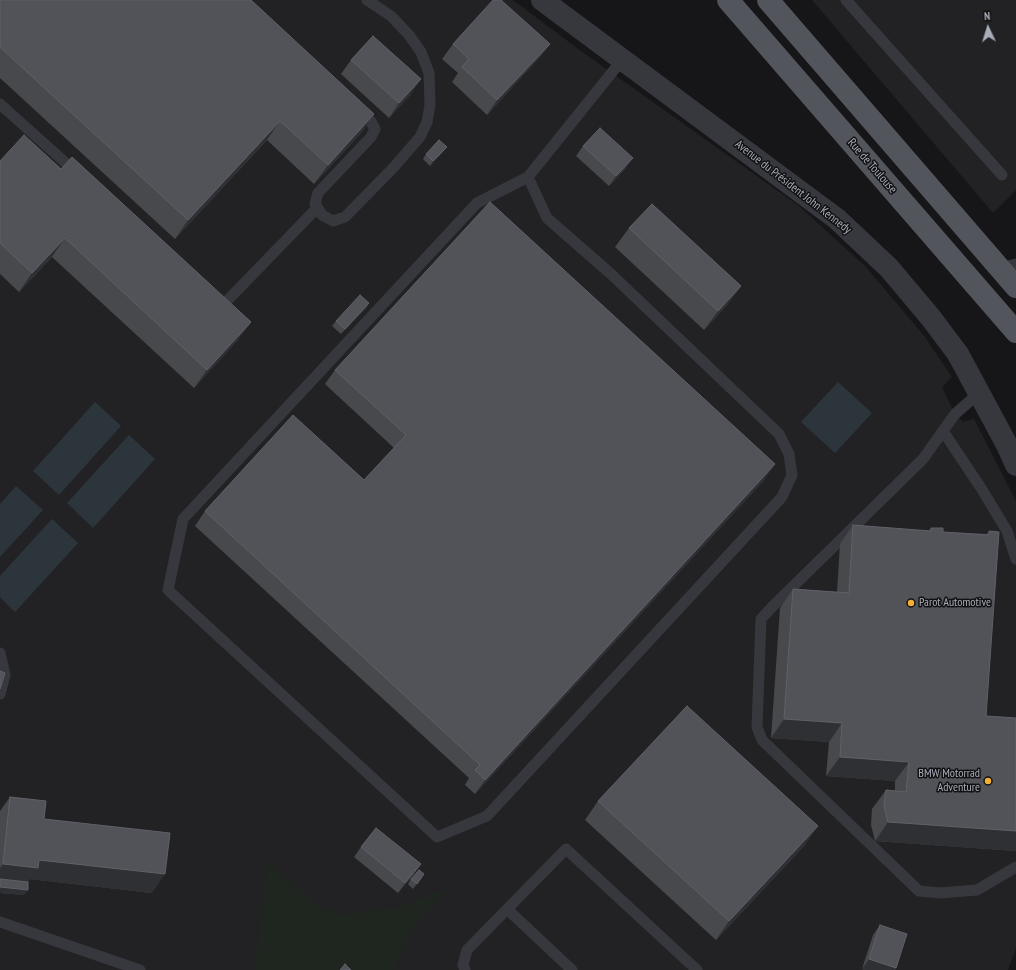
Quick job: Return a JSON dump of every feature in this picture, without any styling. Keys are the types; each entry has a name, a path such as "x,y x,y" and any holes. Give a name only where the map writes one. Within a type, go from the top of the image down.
{"main road":[{"path":"768,0 1008,266 1016,287"},
{"name":"Rue de Toulouse","path":"736,3 1016,332"}],"street":[{"name":"Avenue du Président John Kennedy","path":"542,0 837,219 889,268 931,318 958,354 1007,444 1016,465"}],"lane":[{"path":"354,104 370,120 374,128 371,137 318,193 315,204 317,208 322,215 333,221 345,217 394,167 420,137 427,122 430,105 429,73 421,52 409,35 391,16 367,0"},
{"path":"846,0 1002,175"},
{"path":"528,177 547,218 611,274 779,434 789,454 792,475 782,497 487,816 437,837 168,590 184,519 477,203 528,177 622,60"},
{"path":"0,104 88,183"},
{"path":"211,294 223,305 317,208"},
{"path":"979,393 955,414 923,459 761,619 757,727 762,740 919,891 940,893 977,890 1016,867"},
{"path":"943,431 981,488 1007,531 1016,559"},
{"path":"0,653 5,675 0,694"},
{"path":"465,970 463,965 467,950 566,849 697,970"},
{"path":"507,909 572,970"},
{"path":"0,922 140,970"}],"shaded area":[{"path":"0,0 513,0 577,48 799,206 866,267 925,337 952,377 942,387 955,414 963,422 974,419 1016,501 1016,948 1008,970 0,970"},
{"path":"812,0 1016,0 1016,190 993,213"},
{"path":"838,382 872,413 835,453 801,422"},
{"path":"95,402 121,426 59,495 33,471"},
{"path":"129,435 155,459 93,528 67,503"},
{"path":"16,486 43,510 0,557 0,504"},
{"path":"52,519 78,543 15,612 0,597 0,576"},
{"path":"268,863 322,909 344,915 399,907 447,888 409,933 394,970 255,970"}],"building":[{"path":"0,0 251,0 374,114 328,165 280,121 188,220 0,47"},
{"path":"493,0 501,0 550,44 497,100 462,67 469,59 453,44"},
{"path":"373,36 421,79 399,103 351,60"},
{"path":"600,128 633,158 616,176 583,146"},
{"path":"24,135 61,169 72,157 251,322 207,370 65,238 32,273 0,243 0,161"},
{"path":"439,140 447,147 433,161 426,154"},
{"path":"490,202 775,464 485,780 475,770 480,765 205,511 293,415 364,480 406,435 335,370"},
{"path":"652,204 741,286 718,311 629,228"},
{"path":"360,295 369,303 345,329 336,321"},
{"path":"853,525 931,531 931,528 943,528 943,532 989,535 989,531 999,532 986,716 1016,718 1016,831 888,822 884,806 886,790 906,792 909,762 840,757 842,723 784,719 793,589 849,593"},
{"path":"0,671 5,673 0,689"},
{"path":"687,706 818,826 729,921 598,801"},
{"path":"10,797 46,801 44,819 170,833 165,874 39,860 38,868 3,864"},
{"path":"376,828 421,864 405,883 361,847"},
{"path":"419,870 424,874 417,884 411,879"},
{"path":"0,879 28,882 28,890 0,887"},
{"path":"880,925 907,934 896,968 869,959"},
{"path":"345,964 351,970 340,970"}],"place":[{"name":"Parot Automotive","path":"911,603"},
{"name":"BMW Motorrad Adventure","path":"988,781"}]}
